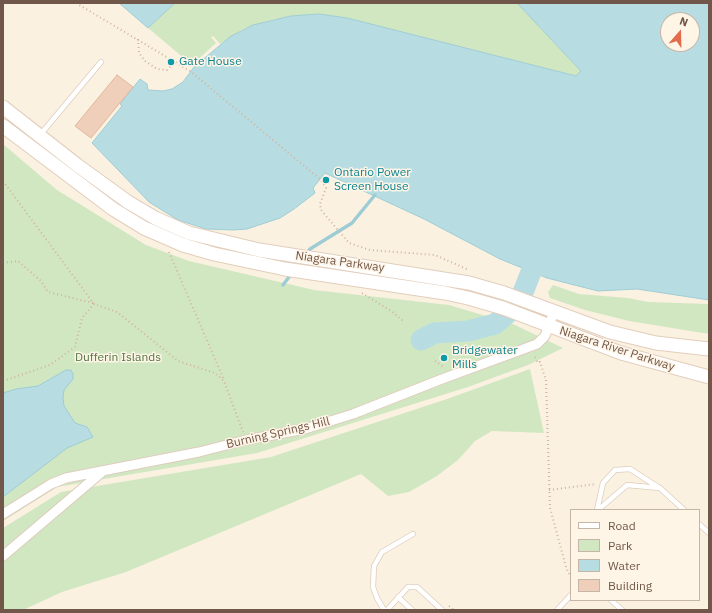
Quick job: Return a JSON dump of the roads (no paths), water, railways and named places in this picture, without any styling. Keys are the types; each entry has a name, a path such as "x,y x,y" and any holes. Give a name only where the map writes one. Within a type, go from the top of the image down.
{"main road":[{"name":"Niagara Parkway","path":"3,107 121,198 165,223 212,240 289,255 425,275 488,288 596,328 639,340 709,350"},
{"name":"Niagara Parkway","path":"3,126 84,187 144,228 172,241 199,250 284,269 445,292 482,302 526,317"},
{"name":"Niagara River Parkway","path":"526,317 640,359 709,377"}],"street":[{"name":"Burning Springs Hill","path":"3,556 104,470 199,452 246,440 305,429 353,414 442,379 529,348 541,341 554,312"},
{"path":"3,514 50,484 66,478 104,470"}],"lane":[{"path":"39,136 101,62"},
{"path":"597,509 603,483 614,470 630,469 660,488 683,509"},
{"path":"598,509 627,485 660,488"},
{"path":"700,525 709,533"},
{"path":"412,534 382,552 374,566 373,587 376,598 386,610 408,587 417,587 442,610"},
{"path":"557,610 570,596"},
{"path":"398,597 412,610"},
{"path":"612,601 622,610"}],"water":[{"path":"119,3 175,3 148,28"},
{"path":"517,3 709,3 709,300 637,289 598,291 547,278 500,259 424,219 325,173 313,188 315,193 280,218 247,229 206,229 178,220 149,202 92,143 122,106 120,104 140,79 147,84 148,90 163,91 172,89 183,82 194,67 231,36 253,25 291,16 319,14 347,18 576,76 581,71"},
{"path":"66,370 71,370 73,379 64,390 64,406 75,423 87,427 93,437 67,448 3,497 3,393 16,389 38,386"}],"waterway":[{"path":"307,254 310,249 352,223 375,195"},
{"path":"421,340 435,333 468,331 495,324 514,308 522,295 531,272"},
{"path":"283,285 292,273"}],"place":[{"name":"Gate House","path":"171,62"},
{"name":"Ontario Power Screen House","path":"326,180"},
{"name":"Bridgewater Mills","path":"444,358"}],"park label":[{"name":"Dufferin Islands","path":"118,358"}]}
